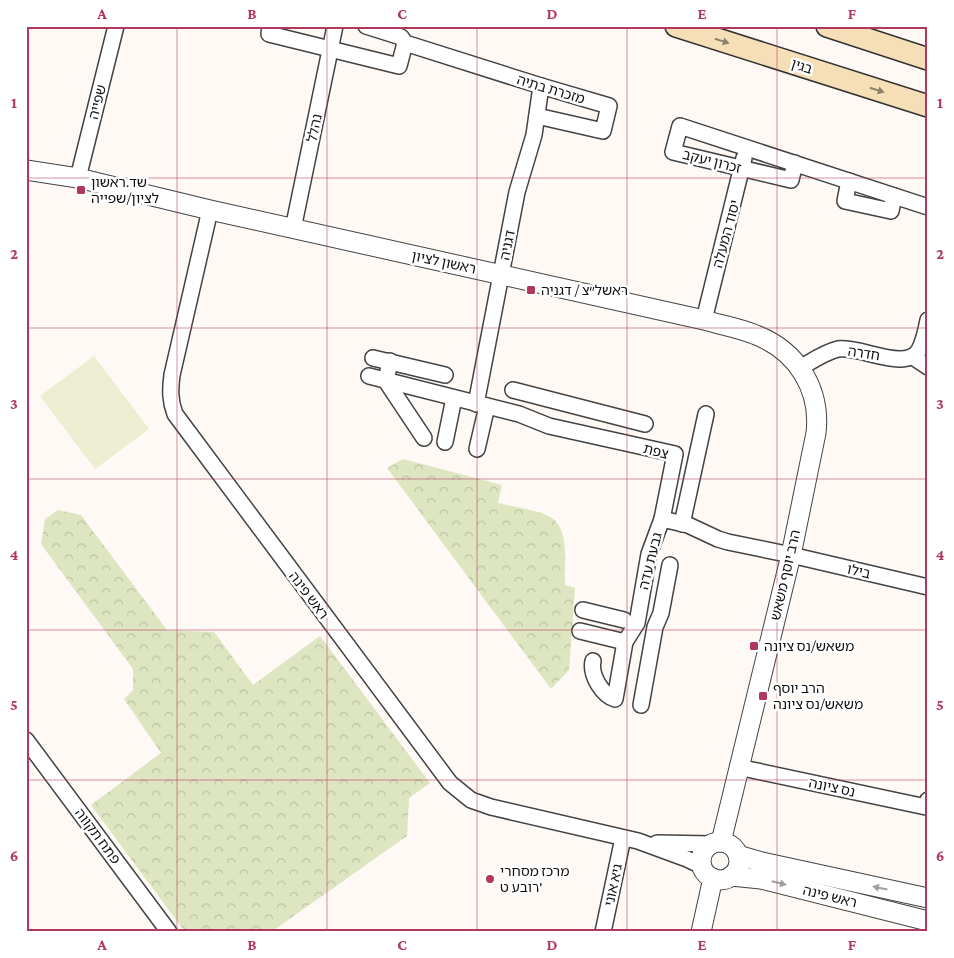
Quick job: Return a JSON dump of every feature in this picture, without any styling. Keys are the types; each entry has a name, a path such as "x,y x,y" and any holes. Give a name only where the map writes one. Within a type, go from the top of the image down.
{"main road":[{"name":"בגין","path":"676,26 928,106"},
{"path":"827,26 928,59"}],"street":[{"name":"שפייה","path":"78,178 116,26"},
{"path":"270,26 269,34 399,66 404,43"},
{"name":"נהלל","path":"293,229 335,26"},
{"name":"מזכרת בתיה","path":"366,26 401,37 404,43 609,106 603,131 538,116"},
{"name":"דגניה","path":"481,405 519,183 538,116 541,86"},
{"name":"זכרון יעקב","path":"795,163 791,180 673,152 680,126 795,163 928,207"},
{"name":"יסוד המעלה","path":"704,320 746,147"},
{"name":"ראשון לציון","path":"27,162 78,178 210,210 704,320 763,338 785,352 800,368"},
{"name":"ראש פינה","path":"210,210 170,388 171,402 175,414 450,783 459,792 471,800 518,814 638,842 687,859 715,873 761,879 928,921"},
{"path":"928,320 922,343 913,357 928,367"},
{"name":"חדרה","path":"800,368 823,355 838,350 858,350 900,360 913,357"},
{"path":"374,358 445,375"},
{"path":"390,361 386,381 424,438"},
{"name":"הרב יוסף משאש","path":"715,873 702,856 704,851 716,843 738,767 791,555 813,452 817,424 814,395 800,368"},
{"name":"צפת","path":"369,376 519,414 549,426 675,454 662,519"},
{"name":"צפת","path":"513,390 645,424"},
{"path":"445,442 454,398"},
{"path":"477,449 481,405"},
{"path":"575,432 579,407"},
{"name":"גבעת עדה","path":"682,524 706,414"},
{"name":"גבעת עדה","path":"593,661 594,677 608,696 615,699 625,642 634,630 630,621 649,554 662,519 697,528 718,540 791,555"},
{"name":"בילו","path":"791,555 928,587"},
{"name":"גבעת עדה","path":"641,705 655,627 661,613 670,565"},
{"path":"583,610 655,627"},
{"path":"597,635 601,614"},
{"path":"580,631 625,642"},
{"name":"פתח תקווה","path":"26,740 169,932"},
{"name":"נס ציונה","path":"738,767 927,804"},
{"name":"גיא אוני","path":"603,932 623,838"},
{"name":"ראש פינה","path":"638,842 688,845 716,843"},
{"path":"716,843 732,846 738,855"},
{"name":"ראש פינה","path":"738,855 928,898"},
{"name":"הרב יוסף משאש","path":"715,873 737,869 738,855"},
{"name":"הרב יוסף משאש","path":"701,932 715,873"}],"green space":[{"path":"94,356 149,429 95,469 40,396"},
{"path":"403,459 502,485 498,503 548,515 558,524 564,540 565,585 575,588 569,670 551,689 387,468"},
{"path":"58,510 81,515 167,630 214,632 253,685 320,636 430,783 409,798 407,836 271,932 185,932 91,805 161,753 124,699 133,690 133,669 41,544 45,519"}],"place":[{"name":"שד.ראשון לציון/שפייה","path":"81,190"},
{"name":"ראשל״צ / דגניה","path":"531,290"},
{"name":"משאש/נס ציונה","path":"754,646"},
{"name":"הרב יוסף משאש/נס ציונה","path":"763,696"},
{"name":"מרכז מסחרי רובע ט'","path":"490,879"}]}
